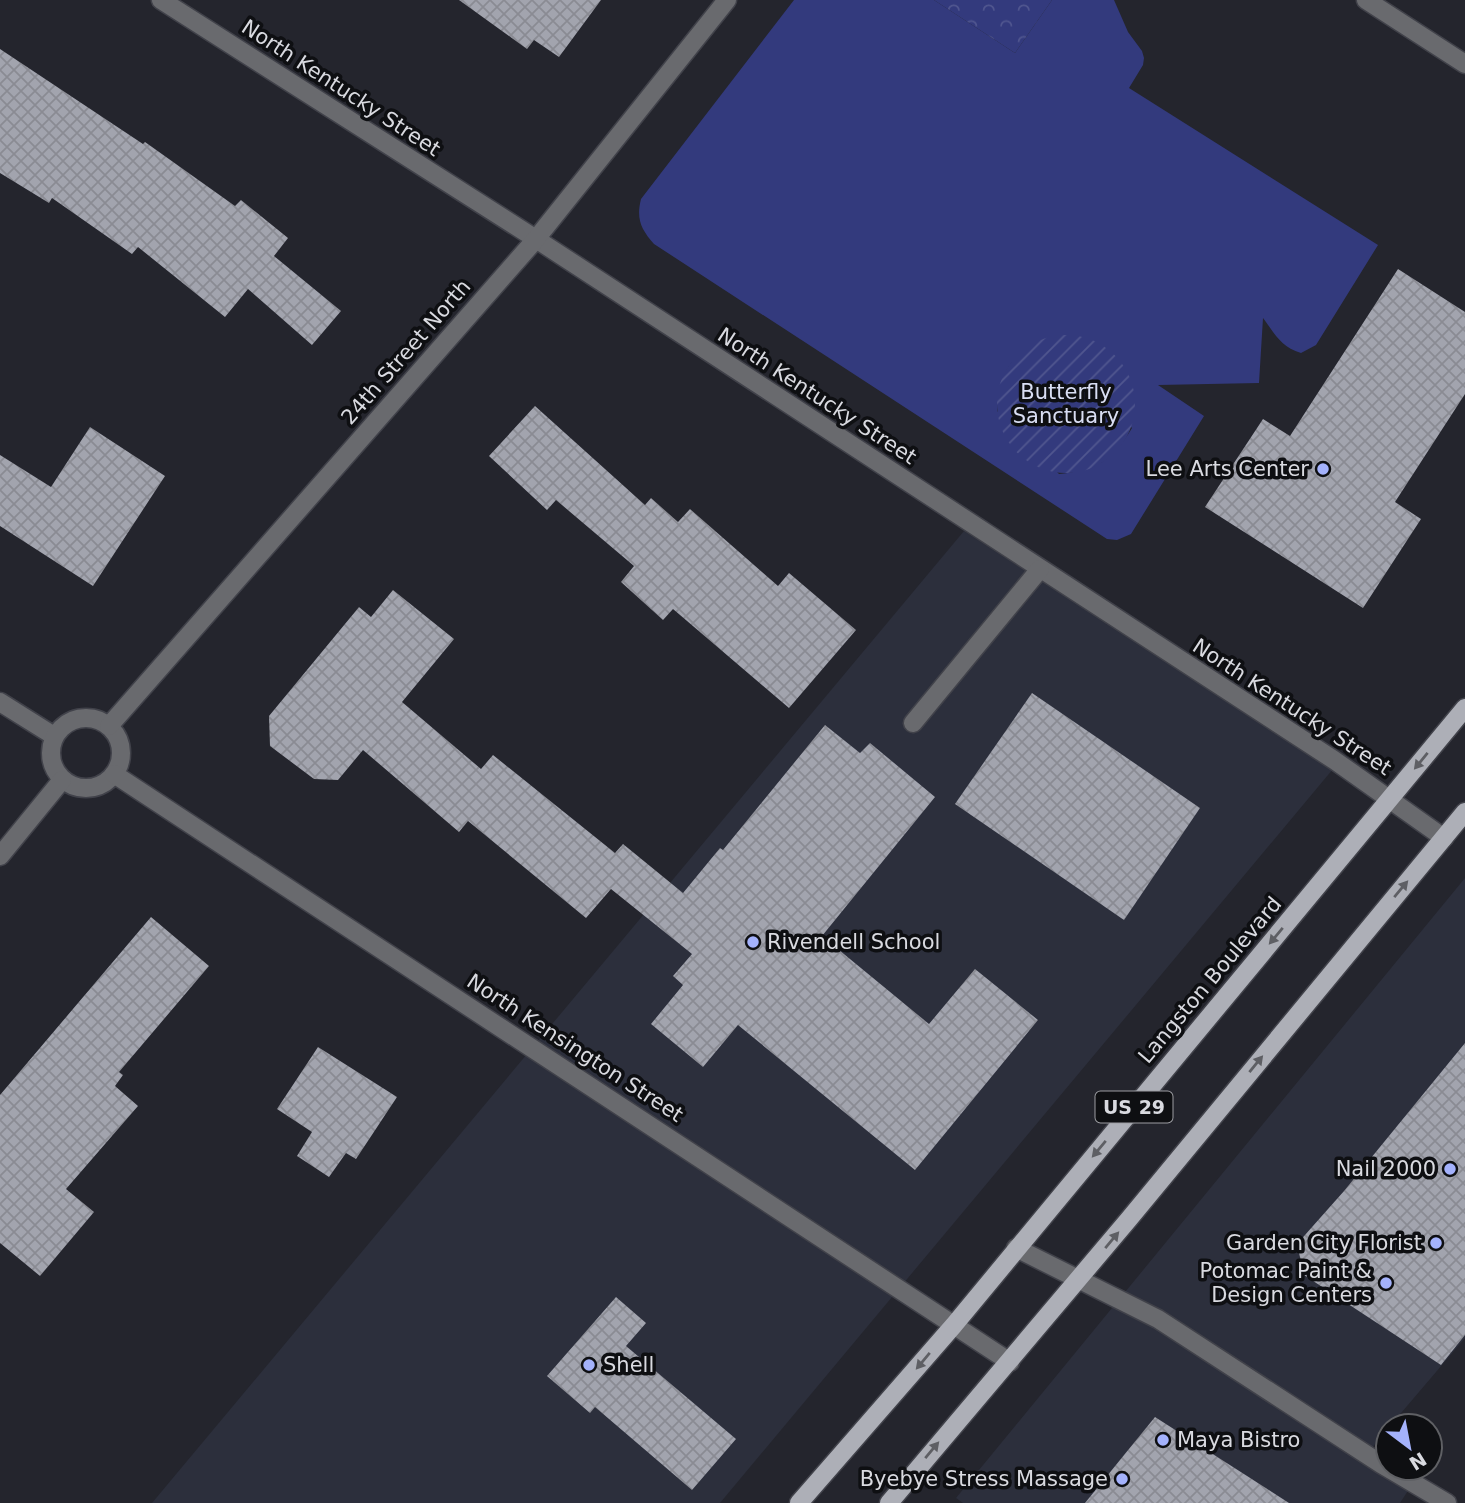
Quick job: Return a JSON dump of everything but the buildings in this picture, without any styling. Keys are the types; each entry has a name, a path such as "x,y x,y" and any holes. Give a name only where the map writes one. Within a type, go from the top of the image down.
{"main road":[{"name":"Langston Boulevard","path":"799,1503 954,1325 1465,708"},
{"name":"US 29","path":"889,1503 965,1411 1010,1362 1465,813"}],"street":[{"name":"North Kentucky Street","path":"161,0 536,239 1391,799 1444,838"},
{"name":"24th Street North","path":"109,726 536,239 727,0"},
{"path":"1366,0 1465,64"},
{"path":"913,723 1040,569"},
{"path":"0,702 54,736"},
{"path":"79,718 100,720 109,726 120,744 121,754 114,774 106,783 84,789 62,780 54,771 50,760 50,747 54,736 69,721 79,718"},
{"name":"North Kensington Street","path":"114,774 1010,1362"},
{"path":"0,856 62,780"},
{"path":"1016,1248 1158,1318 1381,1464 1447,1503"}],"shaded area":[{"path":"964,531 1333,769 720,1503 152,1503"},
{"path":"1465,878 1465,1338 1402,1412 1374,1412 1374,1445 1370,1451 1374,1454 1374,1482 1414,1482 1400,1503 963,1503 956,1498"}],"green space":[{"path":"794,0 934,0 1015,53 1052,0 1114,0 1128,32 1144,58 1143,65 1129,88 1378,245 1316,345 1301,353 1288,347 1263,318 1259,383 1158,385 1204,416 1131,534 1117,540 1107,539 654,244 641,223 641,199","holes":["1044,339 1132,428 1118,449 1102,462 1084,470 1059,474 997,411 1004,376 1022,352"]},
{"path":"934,0 1052,0 1015,53"},
{"name":"Butterfly Sanctuary","path":"1066,335 1092,341 1115,355 1129,378 1135,404 1129,430 1115,453 1092,467 1066,473 1040,467 1017,453 1003,430 997,404 1003,378 1017,355 1040,341"}],"place":[{"name":"Lee Arts Center","path":"1323,469"},
{"name":"Rivendell School","path":"753,942"},
{"name":"Nail 2000","path":"1450,1169"},
{"name":"Garden City Florist","path":"1436,1243"},
{"name":"Potomac Paint & Design Centers","path":"1386,1283"},
{"name":"Shell","path":"589,1365"},
{"name":"Maya Bistro","path":"1163,1440"},
{"name":"Byebye Stress Massage","path":"1122,1479"}]}
